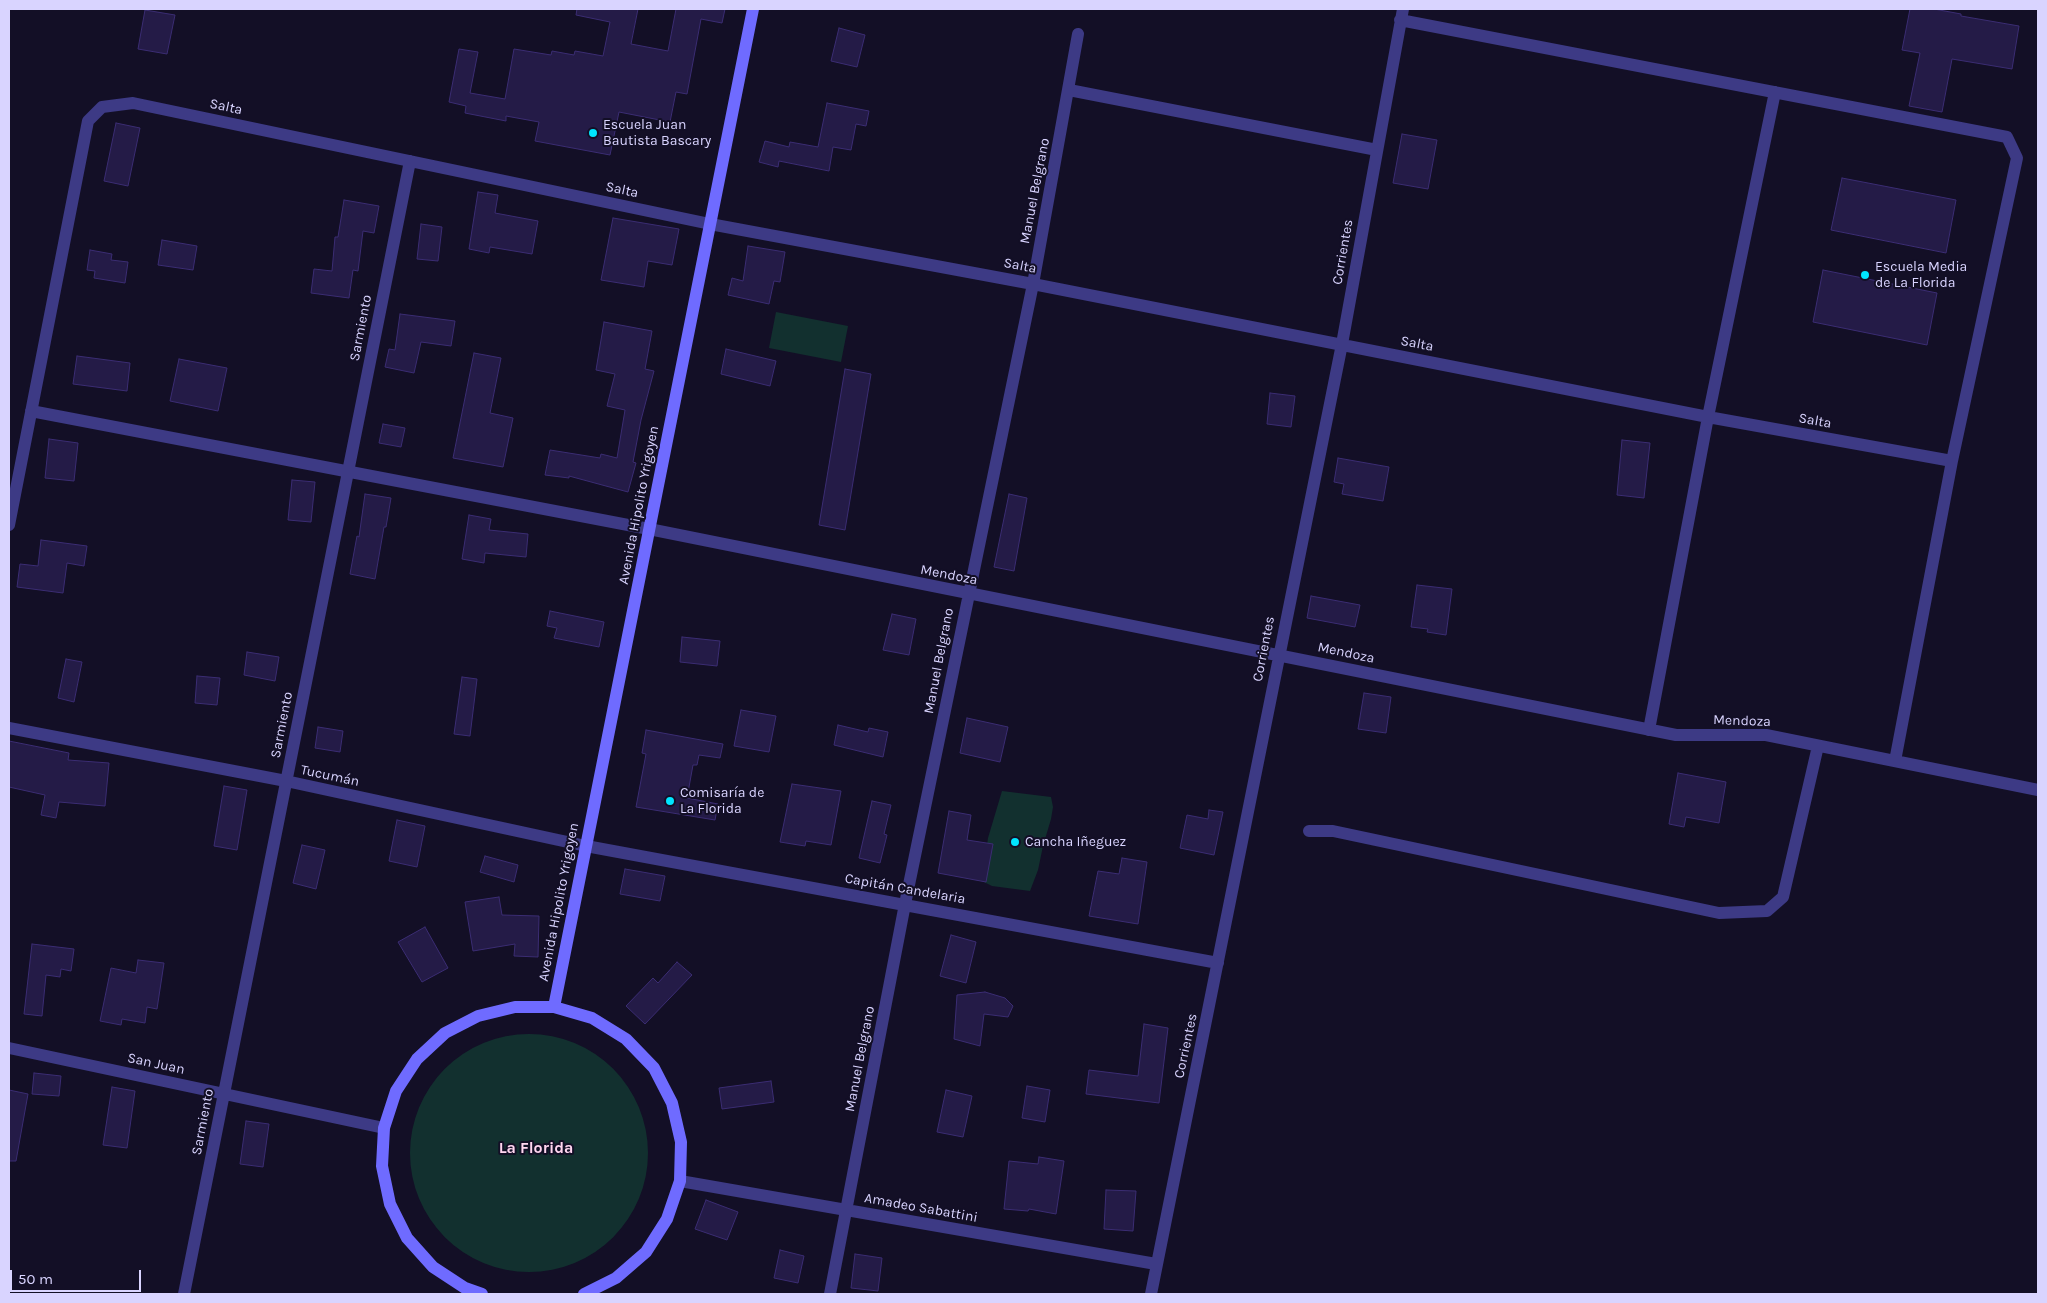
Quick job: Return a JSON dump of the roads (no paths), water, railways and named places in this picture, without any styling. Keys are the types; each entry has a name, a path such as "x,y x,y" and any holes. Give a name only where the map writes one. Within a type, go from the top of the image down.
{"street":[{"name":"Avenida Hipolito Yrigoyen","path":"554,1008 753,9"},
{"path":"1402,15 1775,92 2007,137 2017,158 1952,461 1895,761"},
{"name":"Corrientes","path":"1150,1294 1342,344 1402,15"},
{"name":"Manuel Belgrano","path":"830,1294 905,904 1033,284 1078,34"},
{"path":"1069,90 1377,150"},
{"path":"1649,730 1708,417 1775,92"},
{"name":"Salta","path":"31,411 88,121 102,107 133,103 710,224 1033,284 1708,417 1952,461"},
{"name":"Sarmiento","path":"184,1294 410,161"},
{"path":"9,526 31,411"},
{"name":"Mendoza","path":"31,411 649,529 1649,730 1676,735 1766,735 2038,790"},
{"name":"Tucumán","path":"9,728 286,781 586,846"},
{"path":"1309,831 1333,831 1719,913 1767,912 1783,897 1818,746"},
{"name":"Capitán Candelaria","path":"586,846 1218,963"},
{"path":"482,1294 465,1288 433,1267 407,1238 390,1204 382,1166 384,1128 396,1092 417,1059 445,1033 478,1016 516,1007 554,1008 592,1018 601,1023 626,1039 654,1068 672,1103 681,1142 680,1181 667,1219 646,1252 616,1278 584,1294"},
{"name":"San Juan","path":"9,1048 384,1128"},
{"name":"Amadeo Sabattini","path":"680,1181 1156,1264"}],"place":[{"name":"Escuela Juan Bautista Bascary","path":"593,133"},
{"name":"Escuela Media de La Florida","path":"1865,275"},
{"name":"Comisaría de La Florida","path":"670,801"},
{"name":"Cancha Iñeguez","path":"1015,842"}],"district":[{"name":"La Florida","path":"536,1148"}]}
